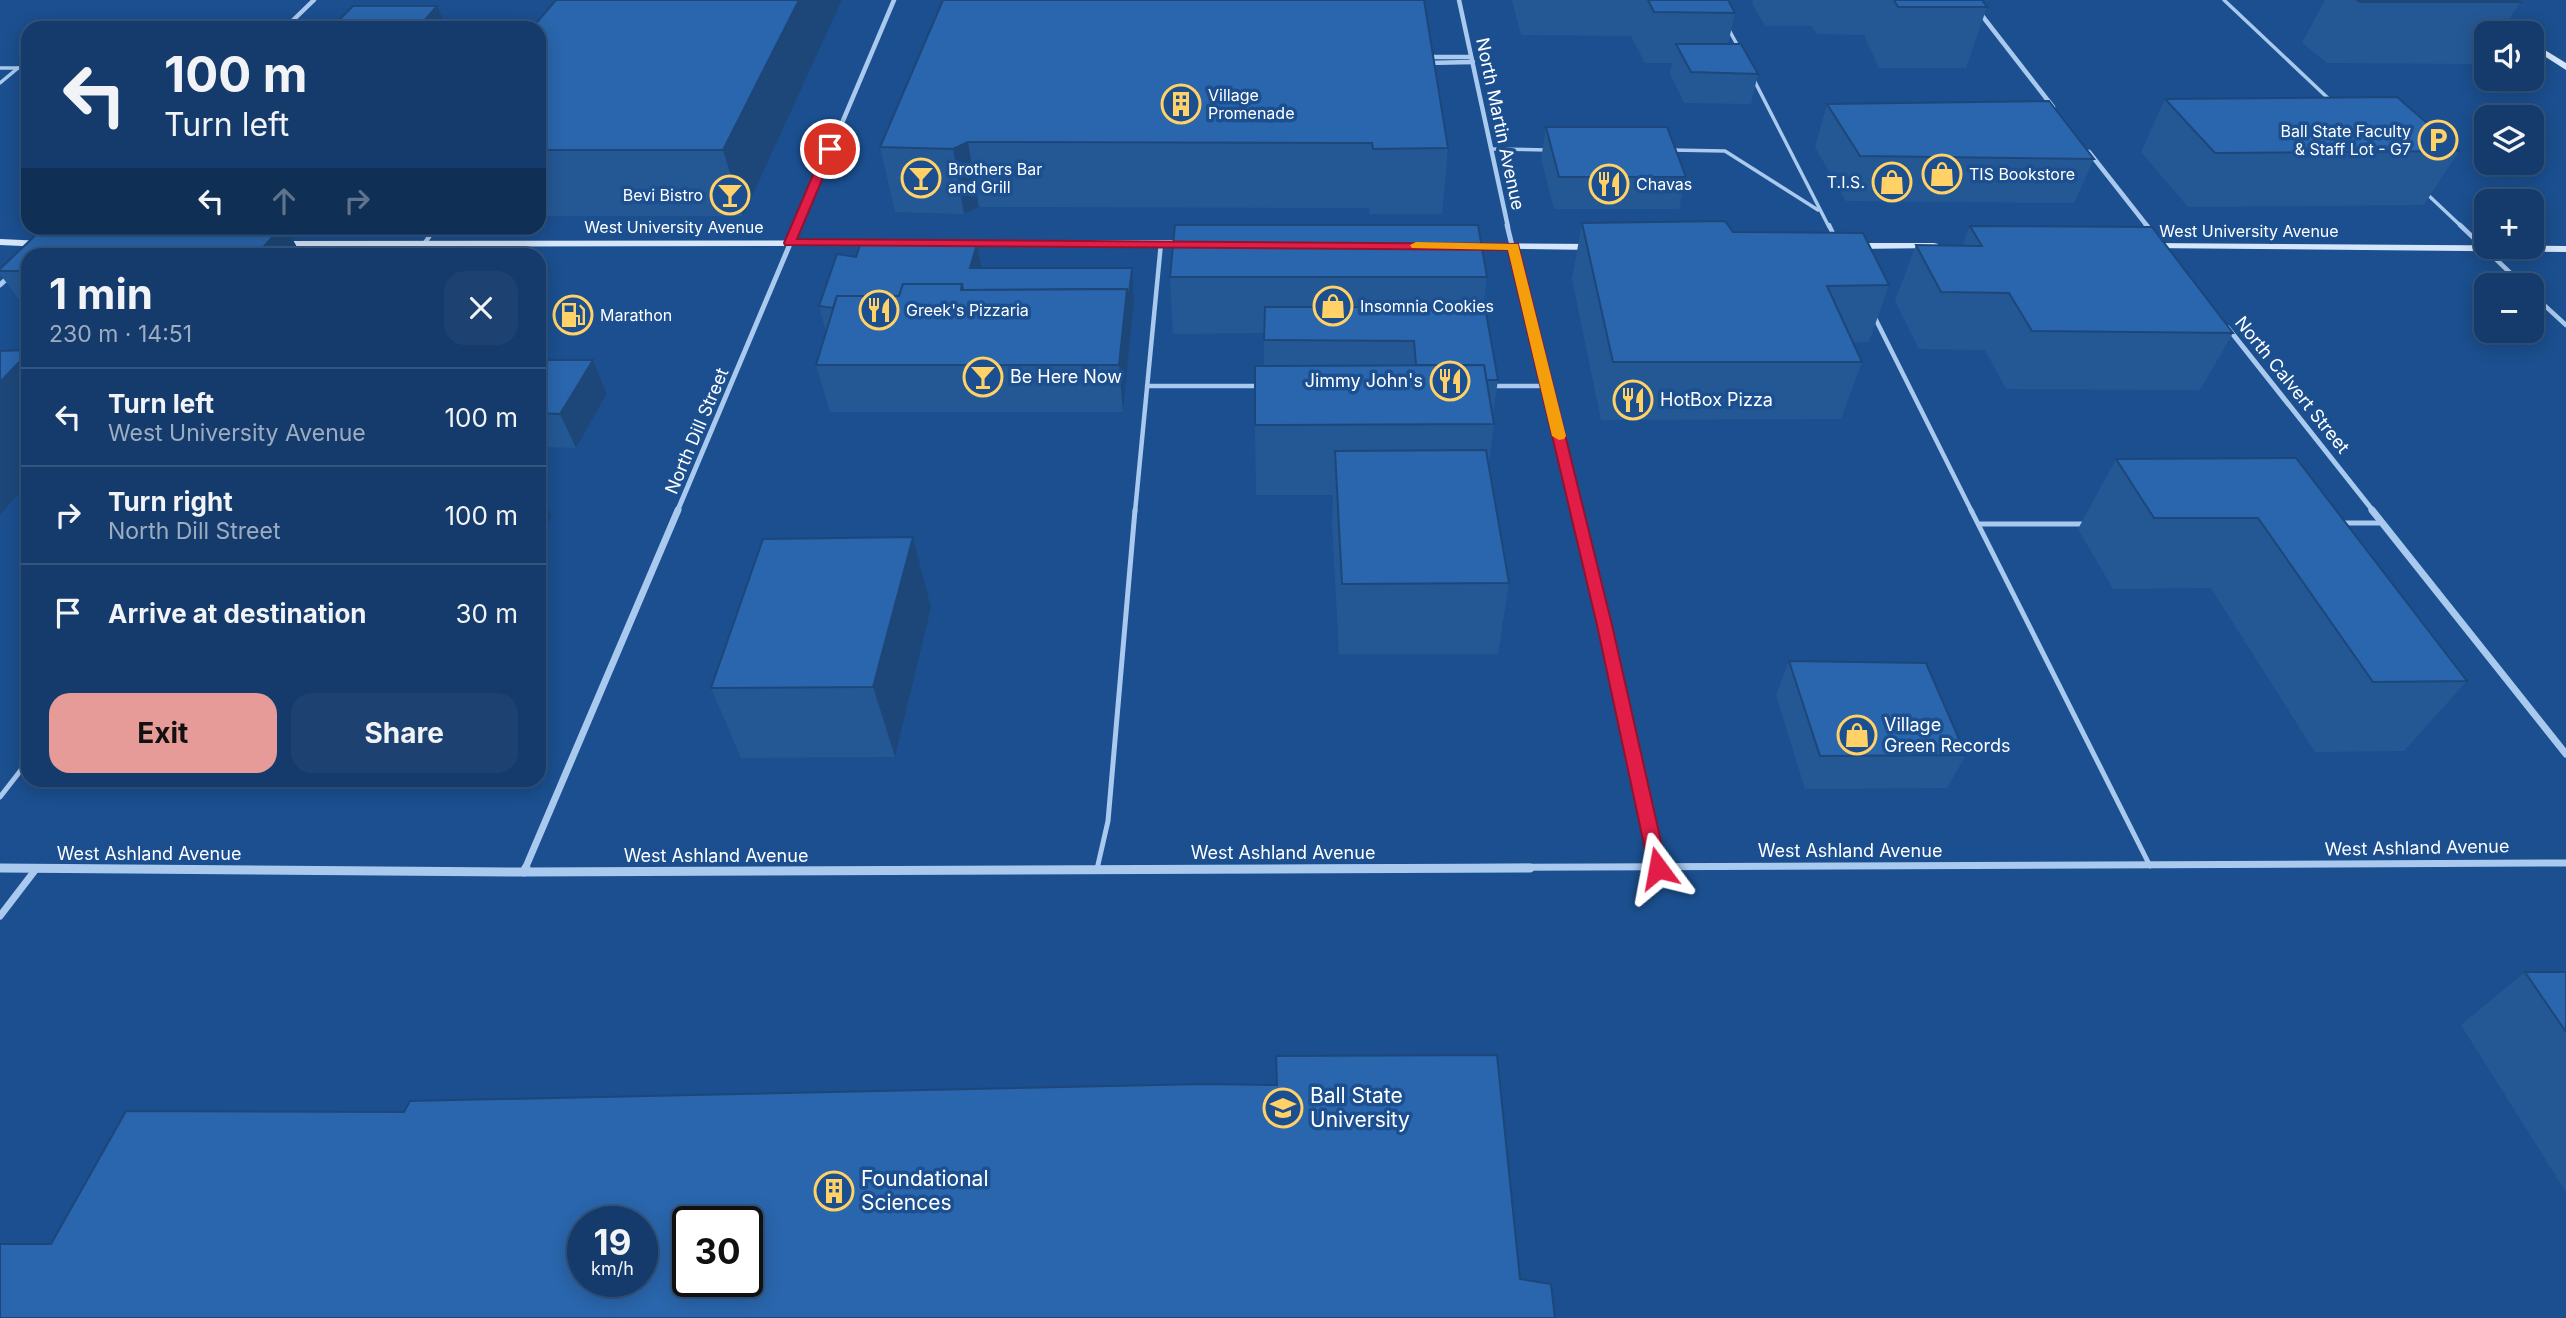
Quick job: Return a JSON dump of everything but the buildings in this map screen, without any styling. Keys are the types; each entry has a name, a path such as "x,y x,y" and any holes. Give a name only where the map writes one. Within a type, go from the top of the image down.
{"street":[{"path":"292,21 314,0"},
{"name":"North Dill Street","path":"524,872 894,0"},
{"name":"North Martin Avenue","path":"1459,0 1513,247 1605,625 1658,868"},
{"path":"1970,0 2058,113"},
{"path":"2474,0 2502,21"},
{"path":"2544,52 2566,67"},
{"path":"1419,57 1472,60"},
{"path":"1420,63 1472,60"},
{"path":"2080,141 2167,251"},
{"path":"0,242 50,246"},
{"name":"West University Avenue","path":"272,244 1203,243"},
{"path":"1452,246 1609,247"},
{"path":"1825,246 1949,246"},
{"name":"West University Avenue","path":"2139,246 2167,251 2474,248"},
{"name":"West University Avenue","path":"2544,249 2566,249"},
{"path":"0,285 15,271"},
{"name":"North Calvert Street","path":"2220,318 2566,754"},
{"name":"West Ashland Avenue","path":"0,868 524,872 2566,863"}],"lane":[{"path":"2224,0 2339,110"},
{"path":"1727,24 1744,59"},
{"path":"0,68 18,68"},
{"path":"0,83 18,68"},
{"path":"1749,69 1839,246"},
{"path":"1492,149 1560,150"},
{"path":"1670,150 1725,150 1821,211"},
{"path":"2423,189 2474,237"},
{"path":"422,248 430,235"},
{"path":"1097,870 1108,821 1109,787 1161,243"},
{"path":"2497,259 2511,273"},
{"path":"2544,305 2566,325"},
{"path":"1873,316 2150,866"},
{"path":"1147,386 1273,386"},
{"path":"1489,386 1547,386"},
{"path":"2334,523 2383,523"},
{"path":"1979,524 2088,524"},
{"path":"0,797 21,770"},
{"path":"0,916 36,869"}],"slow traffic":[{"path":"1416,245 1513,247 1559,436"}],"place":[{"name":"Village Promenade","path":"1181,104"},
{"name":"Ball State Faculty & Staff Lot - G7","path":"2438,140"},
{"name":"TIS Bookstore","path":"1942,174"},
{"name":"Brothers Bar and Grill","path":"921,178"},
{"name":"T.I.S.","path":"1892,182"},
{"name":"Chavas","path":"1609,184"},
{"name":"Bevi Bistro","path":"730,195"},
{"name":"Insomnia Cookies","path":"1333,306"},
{"name":"Greek's Pizzaria","path":"879,310"},
{"name":"Marathon","path":"573,315"},
{"name":"Be Here Now","path":"983,377"},
{"name":"Jimmy John's","path":"1450,381"},
{"name":"HotBox Pizza","path":"1633,400"},
{"name":"Village Green Records","path":"1857,735"},
{"name":"Ball State University","path":"1283,1108"},
{"name":"Foundational Sciences","path":"834,1191"}],"route":[{"path":"830,149 789,243 1513,247 1605,625 1658,868"}]}
